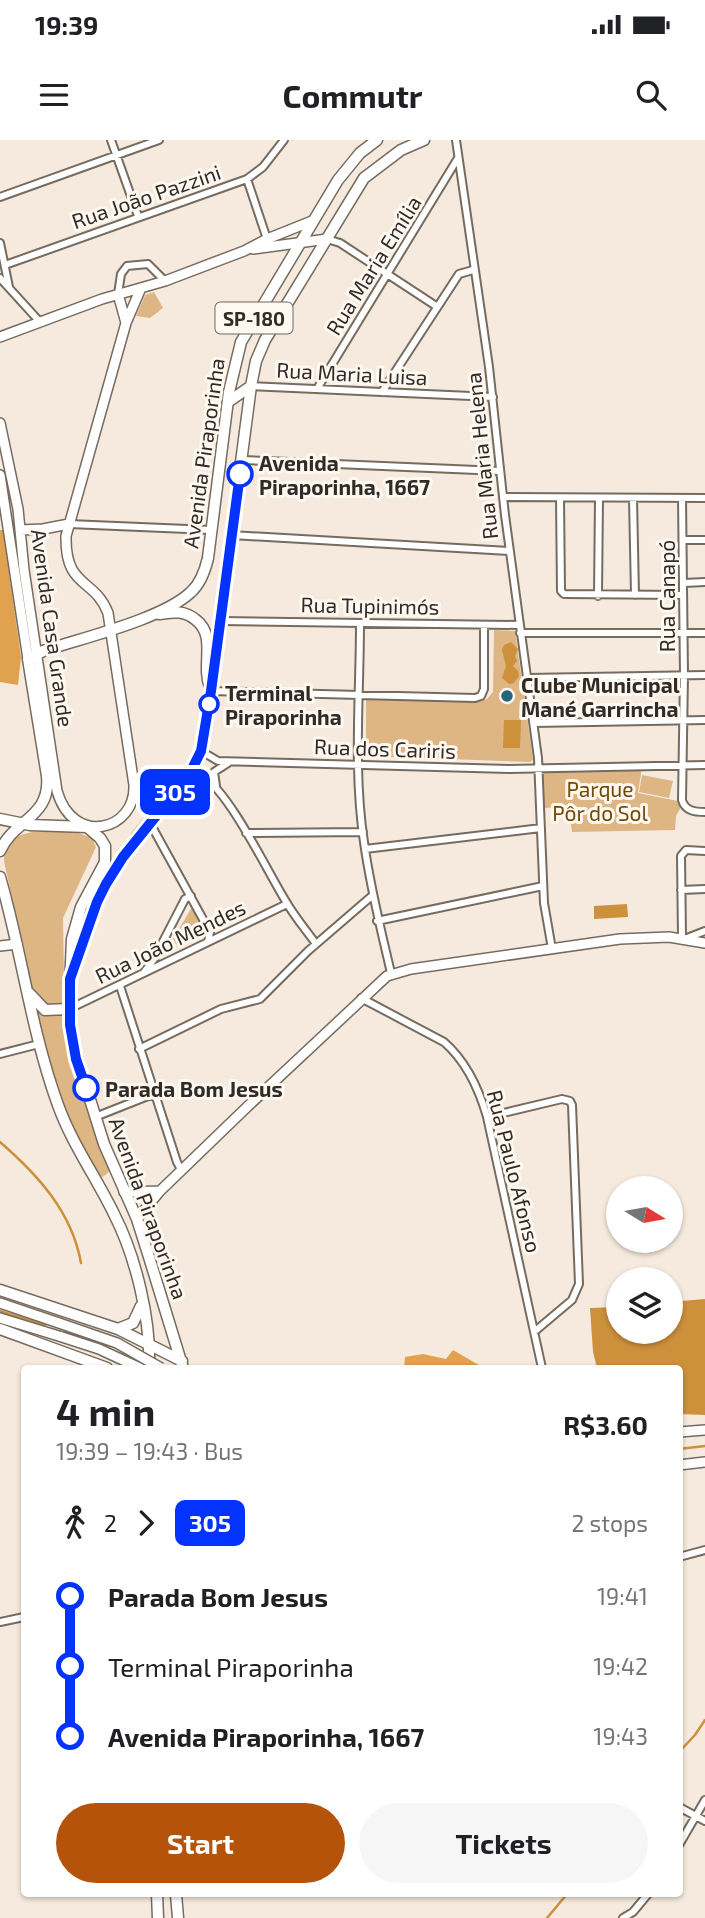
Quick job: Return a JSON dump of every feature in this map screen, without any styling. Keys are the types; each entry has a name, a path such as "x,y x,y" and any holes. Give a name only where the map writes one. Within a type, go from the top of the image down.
{"main road":[{"name":"Avenida Piraporinha","path":"70,979 101,893 114,870 189,775 201,751 251,386 265,341 368,173 401,150 424,140"},
{"name":"Avenida Piraporinha","path":"32,656 154,615 185,597 199,583 206,566 232,372 241,342 312,221 345,170 369,142"},
{"path":"0,337 118,294 165,281 312,221"},
{"path":"244,251 327,239"},
{"path":"0,819 22,825 103,826 114,821 128,808 134,797 111,628 103,603 71,569 66,545 69,524 126,323 141,288"},
{"path":"118,294 126,323"},
{"path":"228,401 251,386"},
{"name":"Avenida Casa Grande","path":"0,423 16,496 48,786 44,803 22,825"},
{"name":"Avenida Casa Grande","path":"0,474 57,791 68,814 87,827"},
{"path":"20,530 69,524"},
{"path":"154,615 185,613 203,626 208,642 206,671 211,691"},
{"path":"0,851 7,838 22,825"},
{"name":"Avenida Piraporinha","path":"87,827 103,842 106,855 76,923 72,939 69,1009 72,1042 94,1117 137,1219 182,1365"},
{"name":"Avenida Piraporinha","path":"0,877 39,1044 57,1104 70,1136 124,1234 142,1302 149,1345 149,1365"},
{"path":"137,1219 160,1191 361,998 391,973 638,938 684,938 705,943"},
{"path":"0,946 17,944"},
{"path":"27,989 45,1010 69,1009"},
{"path":"124,1192 160,1191"},
{"path":"0,1290 118,1329 182,1365"},
{"path":"118,1329 133,1323 142,1302"},
{"path":"0,1303 98,1335 156,1365"},
{"path":"0,1318 99,1349 134,1365"},
{"path":"92,1362 101,1356 107,1346 107,1325"},
{"path":"0,1329 100,1365"},
{"path":"683,1432 705,1430"},
{"path":"683,1465 705,1462"},
{"path":"157,1897 158,1918"},
{"path":"176,1897 178,1918"}],"street":[{"path":"111,140 138,216"},
{"path":"0,197 159,140"},
{"name":"Rua João Pazzini","path":"5,265 247,179 263,167 284,140"},
{"name":"Rua Maria Helena","path":"456,140 493,397 509,551 534,723 539,768 543,886 552,949"},
{"name":"Rua Maria Emília","path":"317,388 458,158"},
{"path":"247,179 267,239"},
{"path":"327,239 340,243 436,306"},
{"path":"0,243 9,289"},
{"path":"118,294 121,274 127,266 148,264 165,281"},
{"path":"382,392 459,274 473,270"},
{"path":"0,278 40,321"},
{"name":"Rua Maria Luisa","path":"251,386 493,397"},
{"path":"242,460 500,471"},
{"path":"503,497 705,498"},
{"path":"560,498 561,591 567,595 598,596 683,594"},
{"path":"598,596 599,498"},
{"path":"633,498 635,595"},
{"name":"Rua Canapó","path":"682,498 683,804 690,810 705,812"},
{"path":"69,524 211,530"},
{"path":"231,535 509,551"},
{"path":"684,540 705,540"},
{"path":"684,583 705,582"},
{"name":"Rua Tupinimós","path":"220,621 519,625"},
{"path":"360,623 359,765 363,832 377,921 391,973"},
{"path":"211,691 479,697 484,689 484,625"},
{"path":"520,633 705,633"},
{"path":"527,678 705,675"},
{"path":"534,723 705,720"},
{"name":"Rua dos Cariris","path":"201,751 211,758 230,762 509,769 705,765"},
{"path":"218,789 214,772 230,762"},
{"path":"189,775 202,775 218,789 287,904 316,944"},
{"path":"150,823 210,932 208,942"},
{"path":"365,849 541,828"},
{"path":"246,834 363,832"},
{"path":"705,850 686,850 680,860 684,938 705,931"},
{"path":"377,921 543,886"},
{"path":"681,890 705,889"},
{"path":"139,1049 221,1009 260,999 316,944 373,895"},
{"path":"142,974 161,947 185,900 191,896"},
{"name":"Rua João Mendes","path":"69,1009 287,904"},
{"path":"210,932 220,936"},
{"path":"161,947 174,959"},
{"path":"120,986 153,1094 182,1171"},
{"name":"Rua Paulo Afonso","path":"361,998 432,1035 455,1051 475,1084 487,1116 541,1365"},
{"path":"0,1054 39,1044"},
{"path":"94,1117 153,1094"},
{"path":"487,1116 562,1099 570,1101 572,1105 579,1284 572,1300 534,1332"},
{"path":"683,1556 705,1550"},
{"path":"0,1622 21,1618"},
{"path":"683,1838 705,1800"},
{"path":"683,1809 705,1821"},
{"path":"623,1918 633,1912 646,1897"}],"green space":[{"path":"154,292 163,308 150,318 136,316 145,295"},
{"name":"Clube Municipal Mané Garrincha","path":"494,630 515,631 533,760 366,756 366,699 487,699 493,692"},
{"path":"187,767 133,837 130,836 131,833"},
{"name":"Parque Pôr do Sol","path":"642,767 638,793 678,801 681,807 676,816 675,830 572,832 569,807 544,808 543,772"},
{"path":"642,775 673,781 669,798 639,792"},
{"path":"40,831 73,831 92,838 96,847 63,918 65,1039 110,1171 103,1177 93,1172 65,1114 46,1055 4,861 6,849 11,841 19,836"},
{"path":"192,907 205,934 178,947 173,939"}],"shaded area":[{"path":"0,530 3,530 21,657 18,685 0,682"},
{"path":"511,642 518,649 515,656 517,661 513,666 519,676 514,683 509,684 502,678 506,666 502,650 504,645"},
{"path":"504,720 521,720 520,748 503,748"},
{"path":"627,904 628,917 594,919 594,906"},
{"path":"705,1299 705,1415 683,1414 683,1365 596,1365 590,1308 606,1307 606,1344 683,1344 683,1301"},
{"path":"453,1350 479,1365 404,1365 405,1357 423,1354 446,1359"}],"waterway":[{"path":"0,1142 40,1181 51,1196 70,1227 81,1263"},
{"path":"0,1311 45,1325"},
{"path":"683,1449 705,1446"},
{"path":"683,1748 705,1720"},
{"path":"547,1918 564,1897"}],"bus line":[{"name":"305","path":"86,1088 72,1042 70,979 97,902 114,870 198,760 211,691 240,474"}],"place":[{"name":"Avenida Piraporinha, 1667","path":"240,474"},
{"name":"Clube Municipal Mané Garrincha","path":"507,696"},
{"name":"Terminal Piraporinha","path":"209,704"},
{"name":"Parada Bom Jesus","path":"86,1088"}]}
